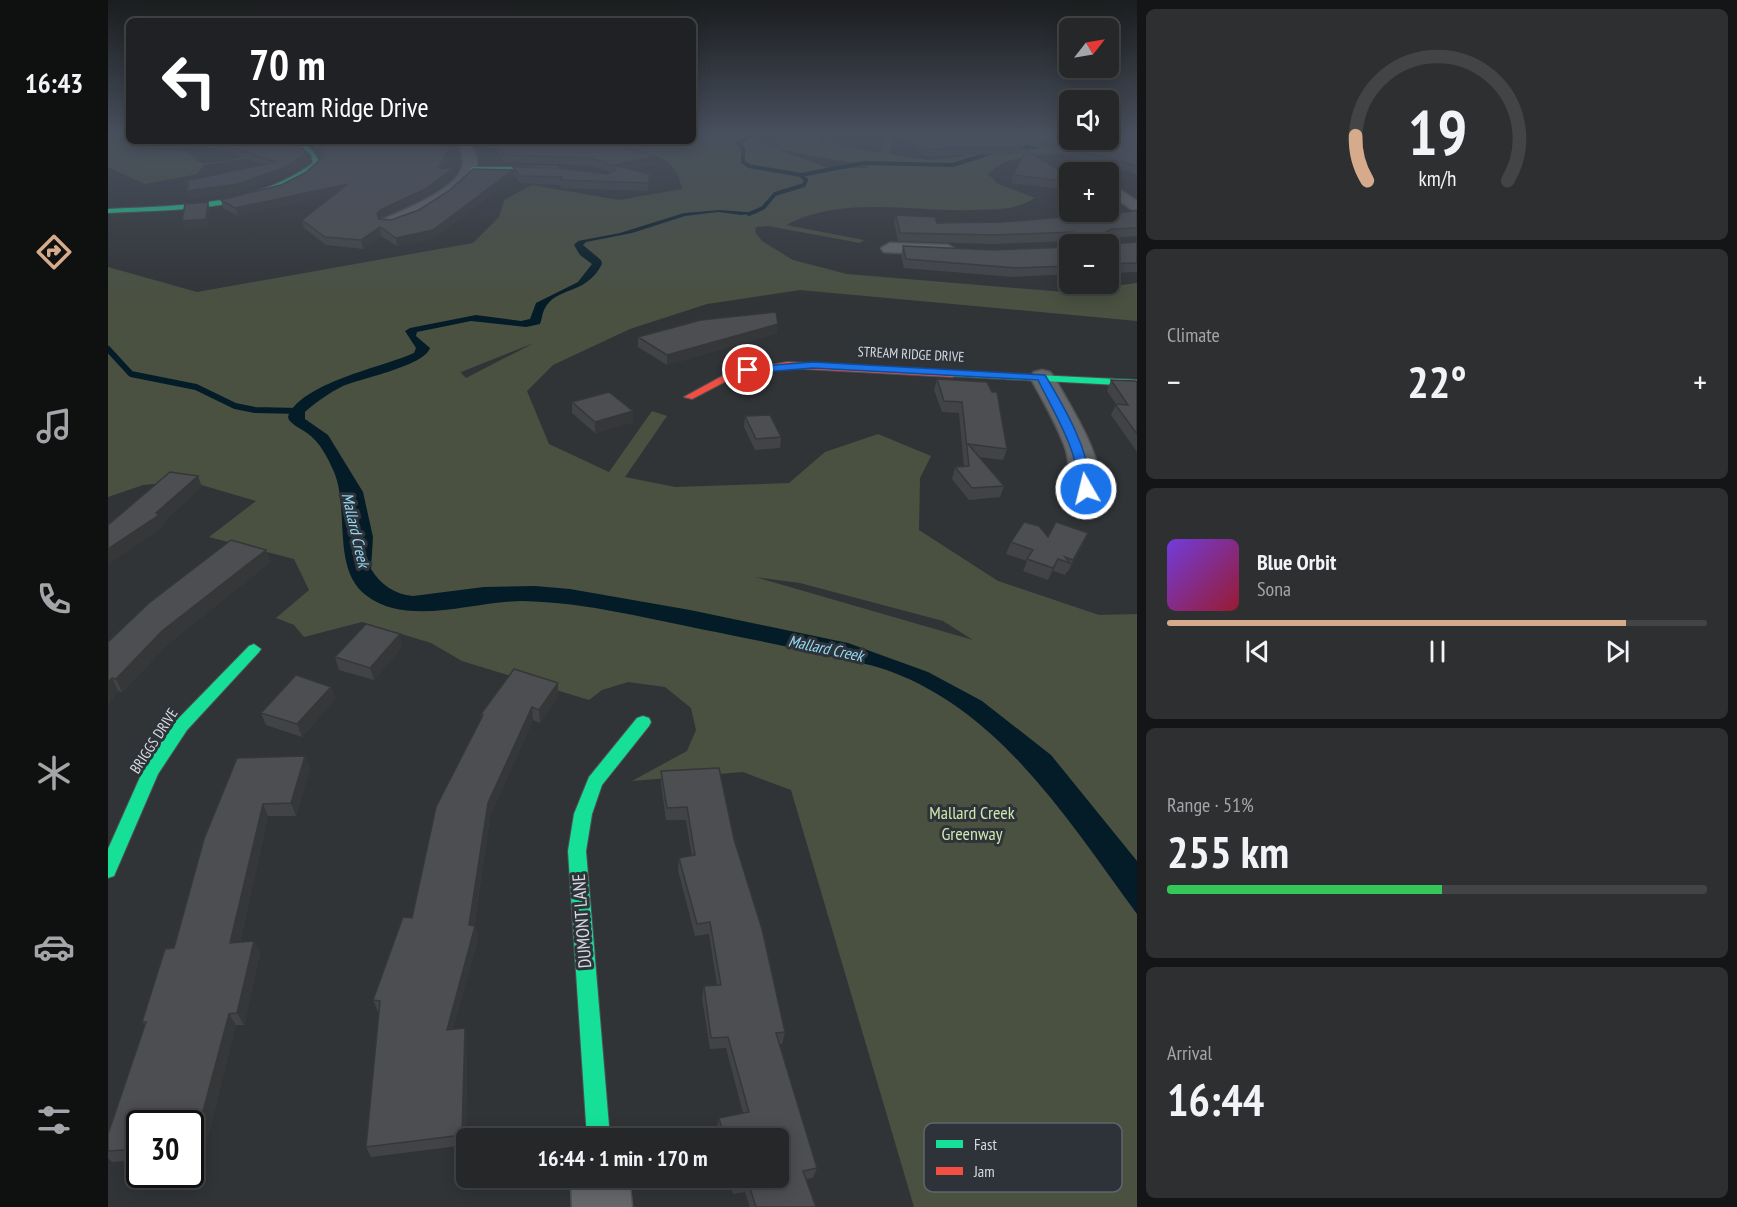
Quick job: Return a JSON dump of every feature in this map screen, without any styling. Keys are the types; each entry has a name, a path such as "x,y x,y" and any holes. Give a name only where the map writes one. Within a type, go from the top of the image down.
{"street":[{"path":"108,211 203,204 232,200 265,190"},
{"path":"388,223 448,190"},
{"path":"1119,194 1137,208"},
{"path":"890,248 967,251"},
{"name":"STREAM RIDGE DRIVE","path":"689,397 731,375 787,365 1137,383"},
{"path":"1042,377 1079,450 1086,473 1086,489"},
{"name":"BRIGGS DRIVE","path":"108,870 157,762 181,726 254,649"},
{"name":"DUMONT LANE","path":"597,1128 577,851 583,814 595,782 643,722"},
{"path":"601,1188 602,1207"}],"green space":[{"name":"Mallard Creek Greenway","path":"522,190 563,190 619,200 674,190 1015,190 1035,198 1020,205 1005,208 973,210 878,207 831,210 786,225 864,240 860,243 768,226 756,227 755,232 762,241 793,260 847,274 1059,292 1059,294 1119,294 1119,285 1137,283 1137,321 800,290 707,304 630,329 553,365 527,391 549,444 609,472 652,411 667,416 625,477 675,487 789,483 825,452 878,434 931,456 920,478 919,530 998,581 1099,615 1137,614 1137,1207 914,1207 791,790 743,772 632,781 687,751 696,730 691,708 665,687 628,682 602,690 589,700 462,661 431,643 362,622 304,637 294,625 276,618 309,590 294,559 209,537 256,501 188,481 143,485 108,497 108,267 197,292 473,243 499,217 504,200","holes":["534,343 466,378 461,372","755,577 800,583 943,621 973,640"]}],"water":[{"path":"720,210 759,213 741,215 718,212 685,216 632,233 586,242 583,245 601,260 602,264 587,282 549,302 540,324 526,327 471,321 417,332 416,336 430,348 417,360 343,386 305,412 305,419 328,435 363,492 373,537 371,569 389,588 406,595 484,587 535,586 570,589 690,610 848,643 928,672 982,701 1051,755 1137,861 1137,914 1059,809 1001,743 968,715 932,691 892,672 863,663 775,644 620,612 571,605 522,601 442,610 402,610 384,605 367,596 356,585 345,555 339,487 334,472 316,441 289,420 288,417 296,405 325,386 414,353 416,348 405,331 410,328 476,315 521,321 530,319 536,303 578,282 592,264 580,255 574,245 578,241 620,233 684,213"}],"building":[{"path":"260,190 318,190 235,208 221,200"},
{"path":"340,190 422,190 380,210 377,214 379,219 391,220 419,210 450,190 486,190 433,230 396,238 380,227 361,240 325,237 302,220"},
{"path":"208,202 206,219 182,221 185,204"},
{"path":"1137,210 1137,228 1111,229 1103,234 1073,232 993,235 900,233 896,215 935,217 937,223 1002,222 1059,217 1059,222 1119,222 1119,213"},
{"path":"1137,242 1137,263 1119,264 1119,243"},
{"path":"903,246 993,250 1059,247 1059,266 1016,268 906,259"},
{"path":"776,312 778,324 667,355 638,337 701,320"},
{"path":"937,379 987,382 992,392 997,392 1007,449 968,444 1004,486 972,488 955,467 969,466 962,402 944,401"},
{"path":"1111,380 1136,381 1137,383 1137,434 1115,404 1128,405"},
{"path":"609,392 633,411 595,422 572,402"},
{"path":"770,415 781,437 756,439 745,416"},
{"path":"170,472 198,476 156,513 159,515 108,549 108,525"},
{"path":"1024,522 1039,526 1048,537 1056,522 1088,533 1073,560 1065,557 1070,563 1058,559 1053,568 1027,559 1033,550 1011,542"},
{"path":"231,540 266,550 162,631 116,679 112,678 108,683 108,642 149,603"},
{"path":"366,624 400,634 370,668 335,657"},
{"path":"514,669 558,683 539,710 532,707 488,803 469,925 475,926 447,1030 465,1028 462,1128 456,1128 456,1136 366,1147 380,1001 373,1000 403,917 412,918 436,807 483,715 481,714"},
{"path":"296,675 331,687 297,724 261,713"},
{"path":"305,756 291,803 263,804 230,943 254,941 237,1013 229,1014 203,1110 126,1110 126,1150 108,1151 108,1134 146,1022 142,1022 165,949 174,948 204,839 237,758"},
{"path":"719,768 734,839 762,929 785,1032 776,1033 817,1168 803,1171 816,1207 756,1207 750,1188 789,1188 789,1128 722,1128 719,1118 749,1112 728,1037 711,1038 704,986 721,985 710,922 697,924 679,858 695,855 687,807 667,808 661,771"}],"waterway":[{"name":"Mallard Creek","path":"749,214 763,208 775,194 787,190"},
{"path":"108,349 131,374 196,387 235,406 255,410 299,411"}],"traffic: fast":[{"path":"108,211 217,203 267,190"},
{"path":"953,374 1137,383"},
{"path":"108,870 151,771 181,726 254,649"},
{"path":"597,1128 577,851 583,814 595,782 643,722"}],"traffic: jam":[{"path":"689,397 731,375 787,365 953,374"}],"route":[{"path":"748,370 787,365 813,365 1042,377 1079,450 1084,464 1086,489"}]}
